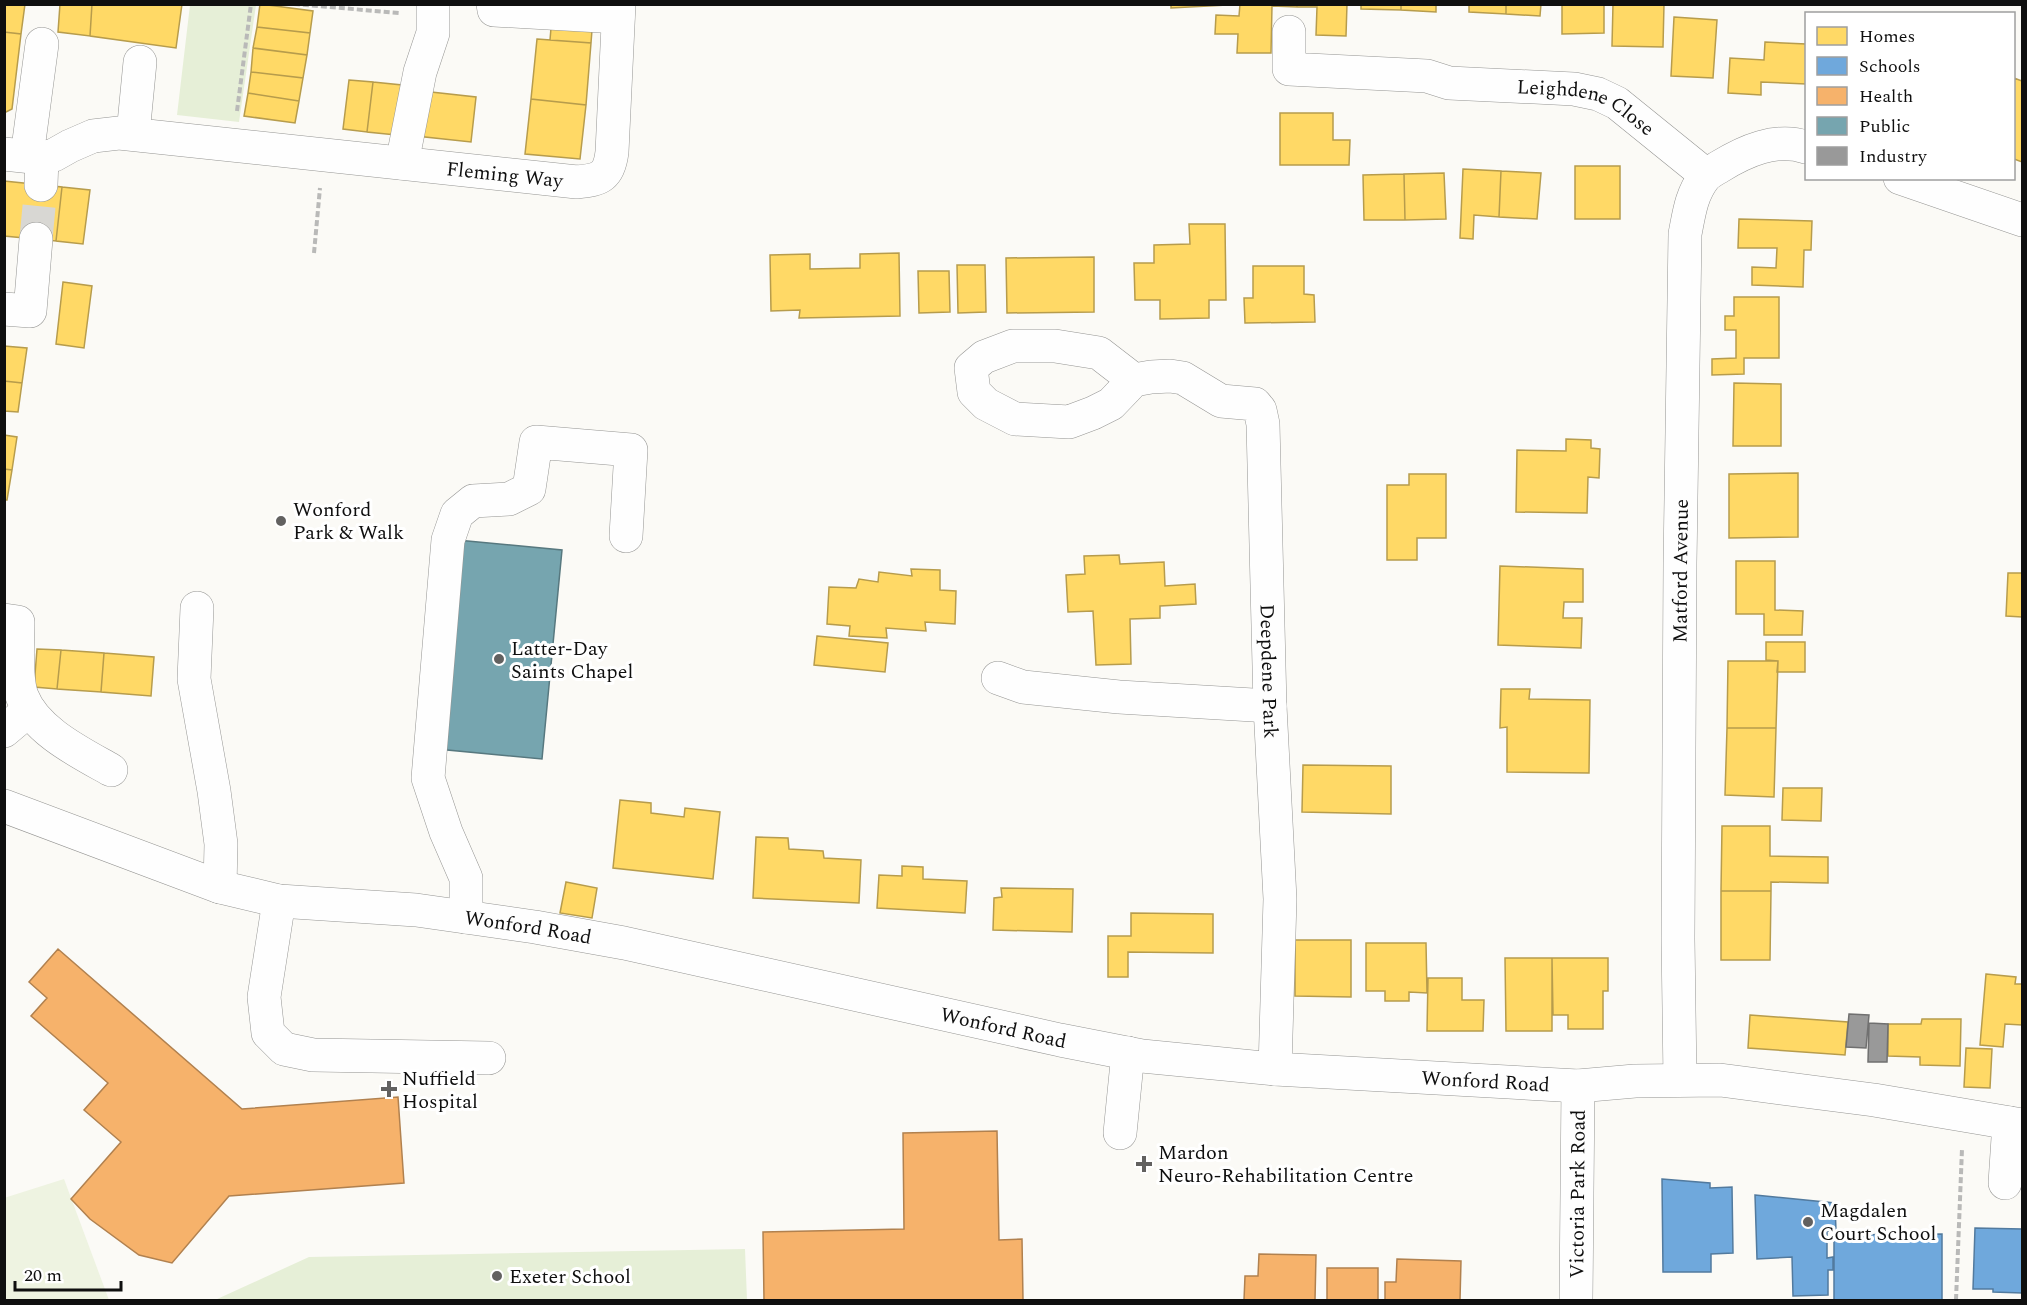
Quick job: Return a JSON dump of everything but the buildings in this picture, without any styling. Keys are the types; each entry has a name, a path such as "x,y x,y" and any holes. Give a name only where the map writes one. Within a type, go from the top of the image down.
{"street":[{"path":"494,4 494,10 618,11"},
{"path":"402,163 420,72 432,33 433,10"},
{"name":"Fleming Way","path":"29,163 54,155 93,135 119,133 577,182 593,181 603,176 610,166 618,11"},
{"name":"Leighdene Close","path":"1289,32 1289,69 1427,76 1449,83 1574,89 1598,94 1617,103 1706,175"},
{"path":"29,163 42,44"},
{"path":"133,134 140,62"},
{"name":"Matford Avenue","path":"1680,1079 1678,939 1680,564 1685,234 1692,198 1706,175 1734,157 1764,145 1794,143 1805,147"},
{"path":"1906,180 2022,220"},
{"path":"4,309 30,311 36,239"},
{"name":"Deepdene Park","path":"1134,380 1151,376 1183,378 1221,401 1255,404 1260,410 1263,424 1270,705 1280,899 1275,1069"},
{"path":"466,917 466,878 446,832 428,778 448,540 457,514 473,501 508,499 529,489 536,442 631,450 626,536"},
{"path":"197,608 194,679 221,844 220,887"},
{"path":"4,620 18,622 17,656 21,694 28,710 67,745 111,770"},
{"path":"998,678 1023,687 1107,696 1270,705"},
{"path":"4,731 28,710"},
{"name":"Wonford Road","path":"4,806 220,887 279,901 416,910 624,942 1060,1040 1128,1053 1275,1069 1578,1086 1680,1079 1720,1080 1874,1100 2016,1124"},
{"path":"279,901 264,997 268,1034 284,1048 312,1055 489,1058"},
{"path":"1120,1133 1128,1053"},
{"name":"Victoria Park Road","path":"1576,1300 1578,1086"},
{"path":"2005,1183 2016,1124"}],"path":[{"path":"233,145 251,4"},
{"path":"294,4 433,10"},
{"path":"314,253 322,154"},
{"path":"1956,1300 1964,1115"}],"green space":[{"path":"190,5 256,5 239,122 177,115"},
{"path":"64,1179 109,1300 5,1300 4,1198"},
{"name":"Exeter School","path":"745,1249 747,1300 215,1300 309,1257"}],"tunnel":[{"path":"36,239 41,185"}],"place":[{"name":"Wonford Park & Walk","path":"281,521"},
{"name":"Latter-Day Saints Chapel","path":"499,659"},
{"name":"Nuffield Hospital","path":"389,1089"},
{"name":"Mardon Neuro-Rehabilitation Centre","path":"1144,1164"},
{"name":"Magdalen Court School","path":"1808,1222"},
{"name":"Exeter School","path":"497,1276"}]}
